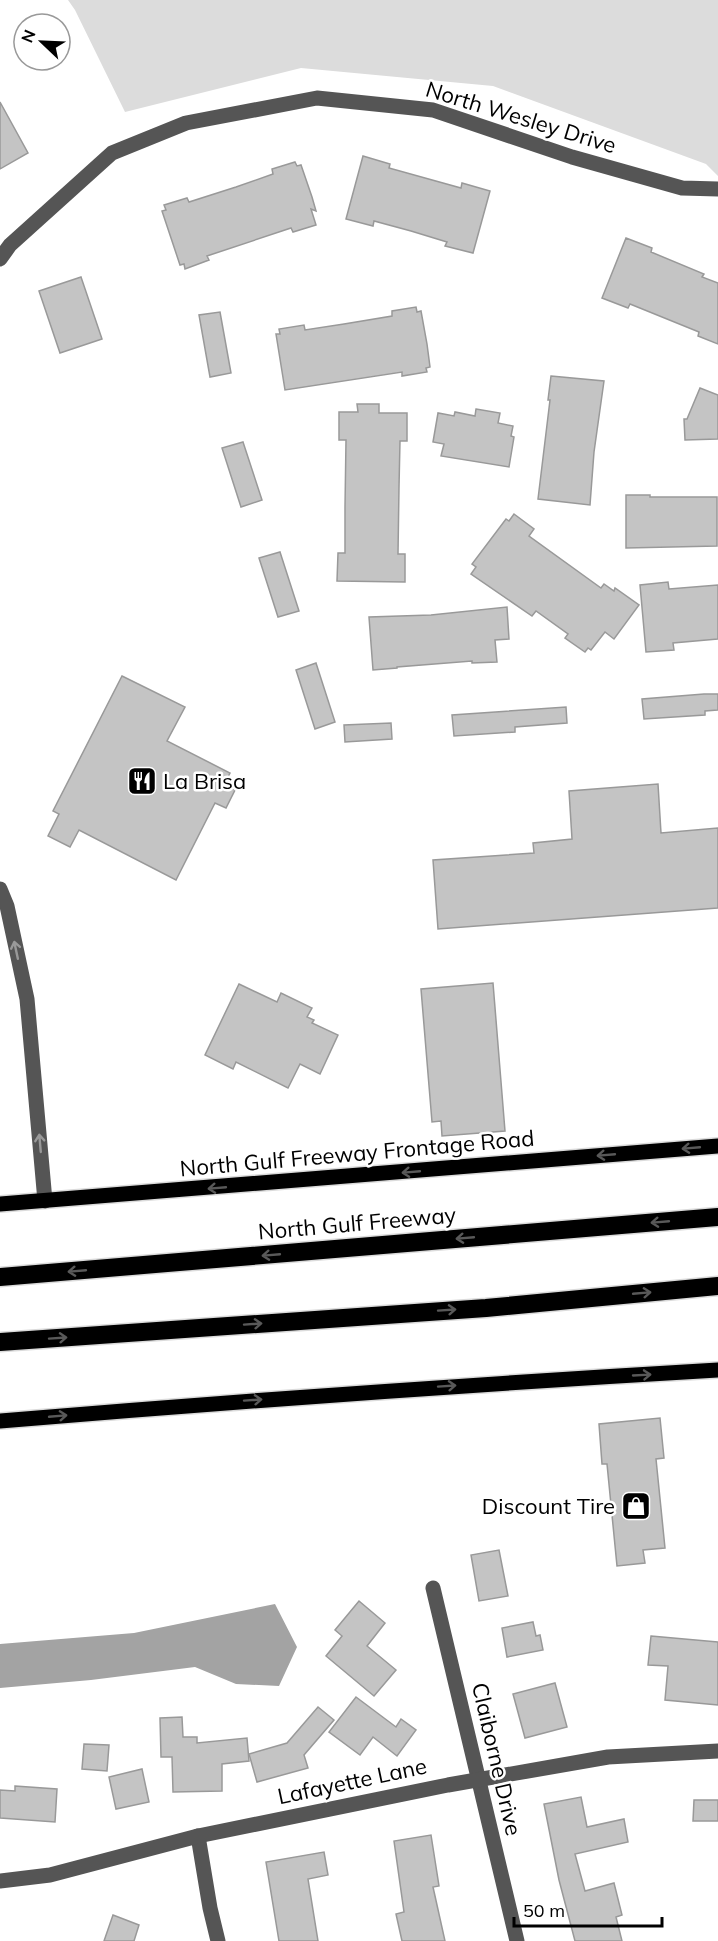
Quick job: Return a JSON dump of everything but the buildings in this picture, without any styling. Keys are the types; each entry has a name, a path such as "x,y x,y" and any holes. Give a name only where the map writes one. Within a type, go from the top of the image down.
{"highway":[{"name":"North Gulf Freeway","path":"0,1277 718,1217"},
{"path":"0,1342 486,1308 718,1286"}],"main road":[{"name":"North Gulf Freeway Frontage Road","path":"0,1204 718,1146"},
{"path":"0,1421 378,1391 718,1370"}],"street":[{"name":"North Wesley Drive","path":"0,259 10,245 112,153 186,123 318,98 433,110 572,157 682,188 718,189"},
{"path":"0,889 7,906 27,999 45,1201"},
{"name":"Claiborne Drive","path":"433,1588 518,1941"},
{"name":"Lafayette Lane","path":"0,1881 50,1875 198,1836 437,1787 608,1757 718,1751"},
{"path":"198,1836 218,1941"}],"shaded area":[{"path":"68,0 718,0 718,176 706,164 493,86 301,68 125,112"},
{"path":"275,1604 297,1647 279,1686 236,1684 195,1667 0,1688 0,1644 134,1633"}],"place":[{"name":"La Brisa","path":"142,781"},
{"name":"Discount Tire","path":"636,1506"}]}
